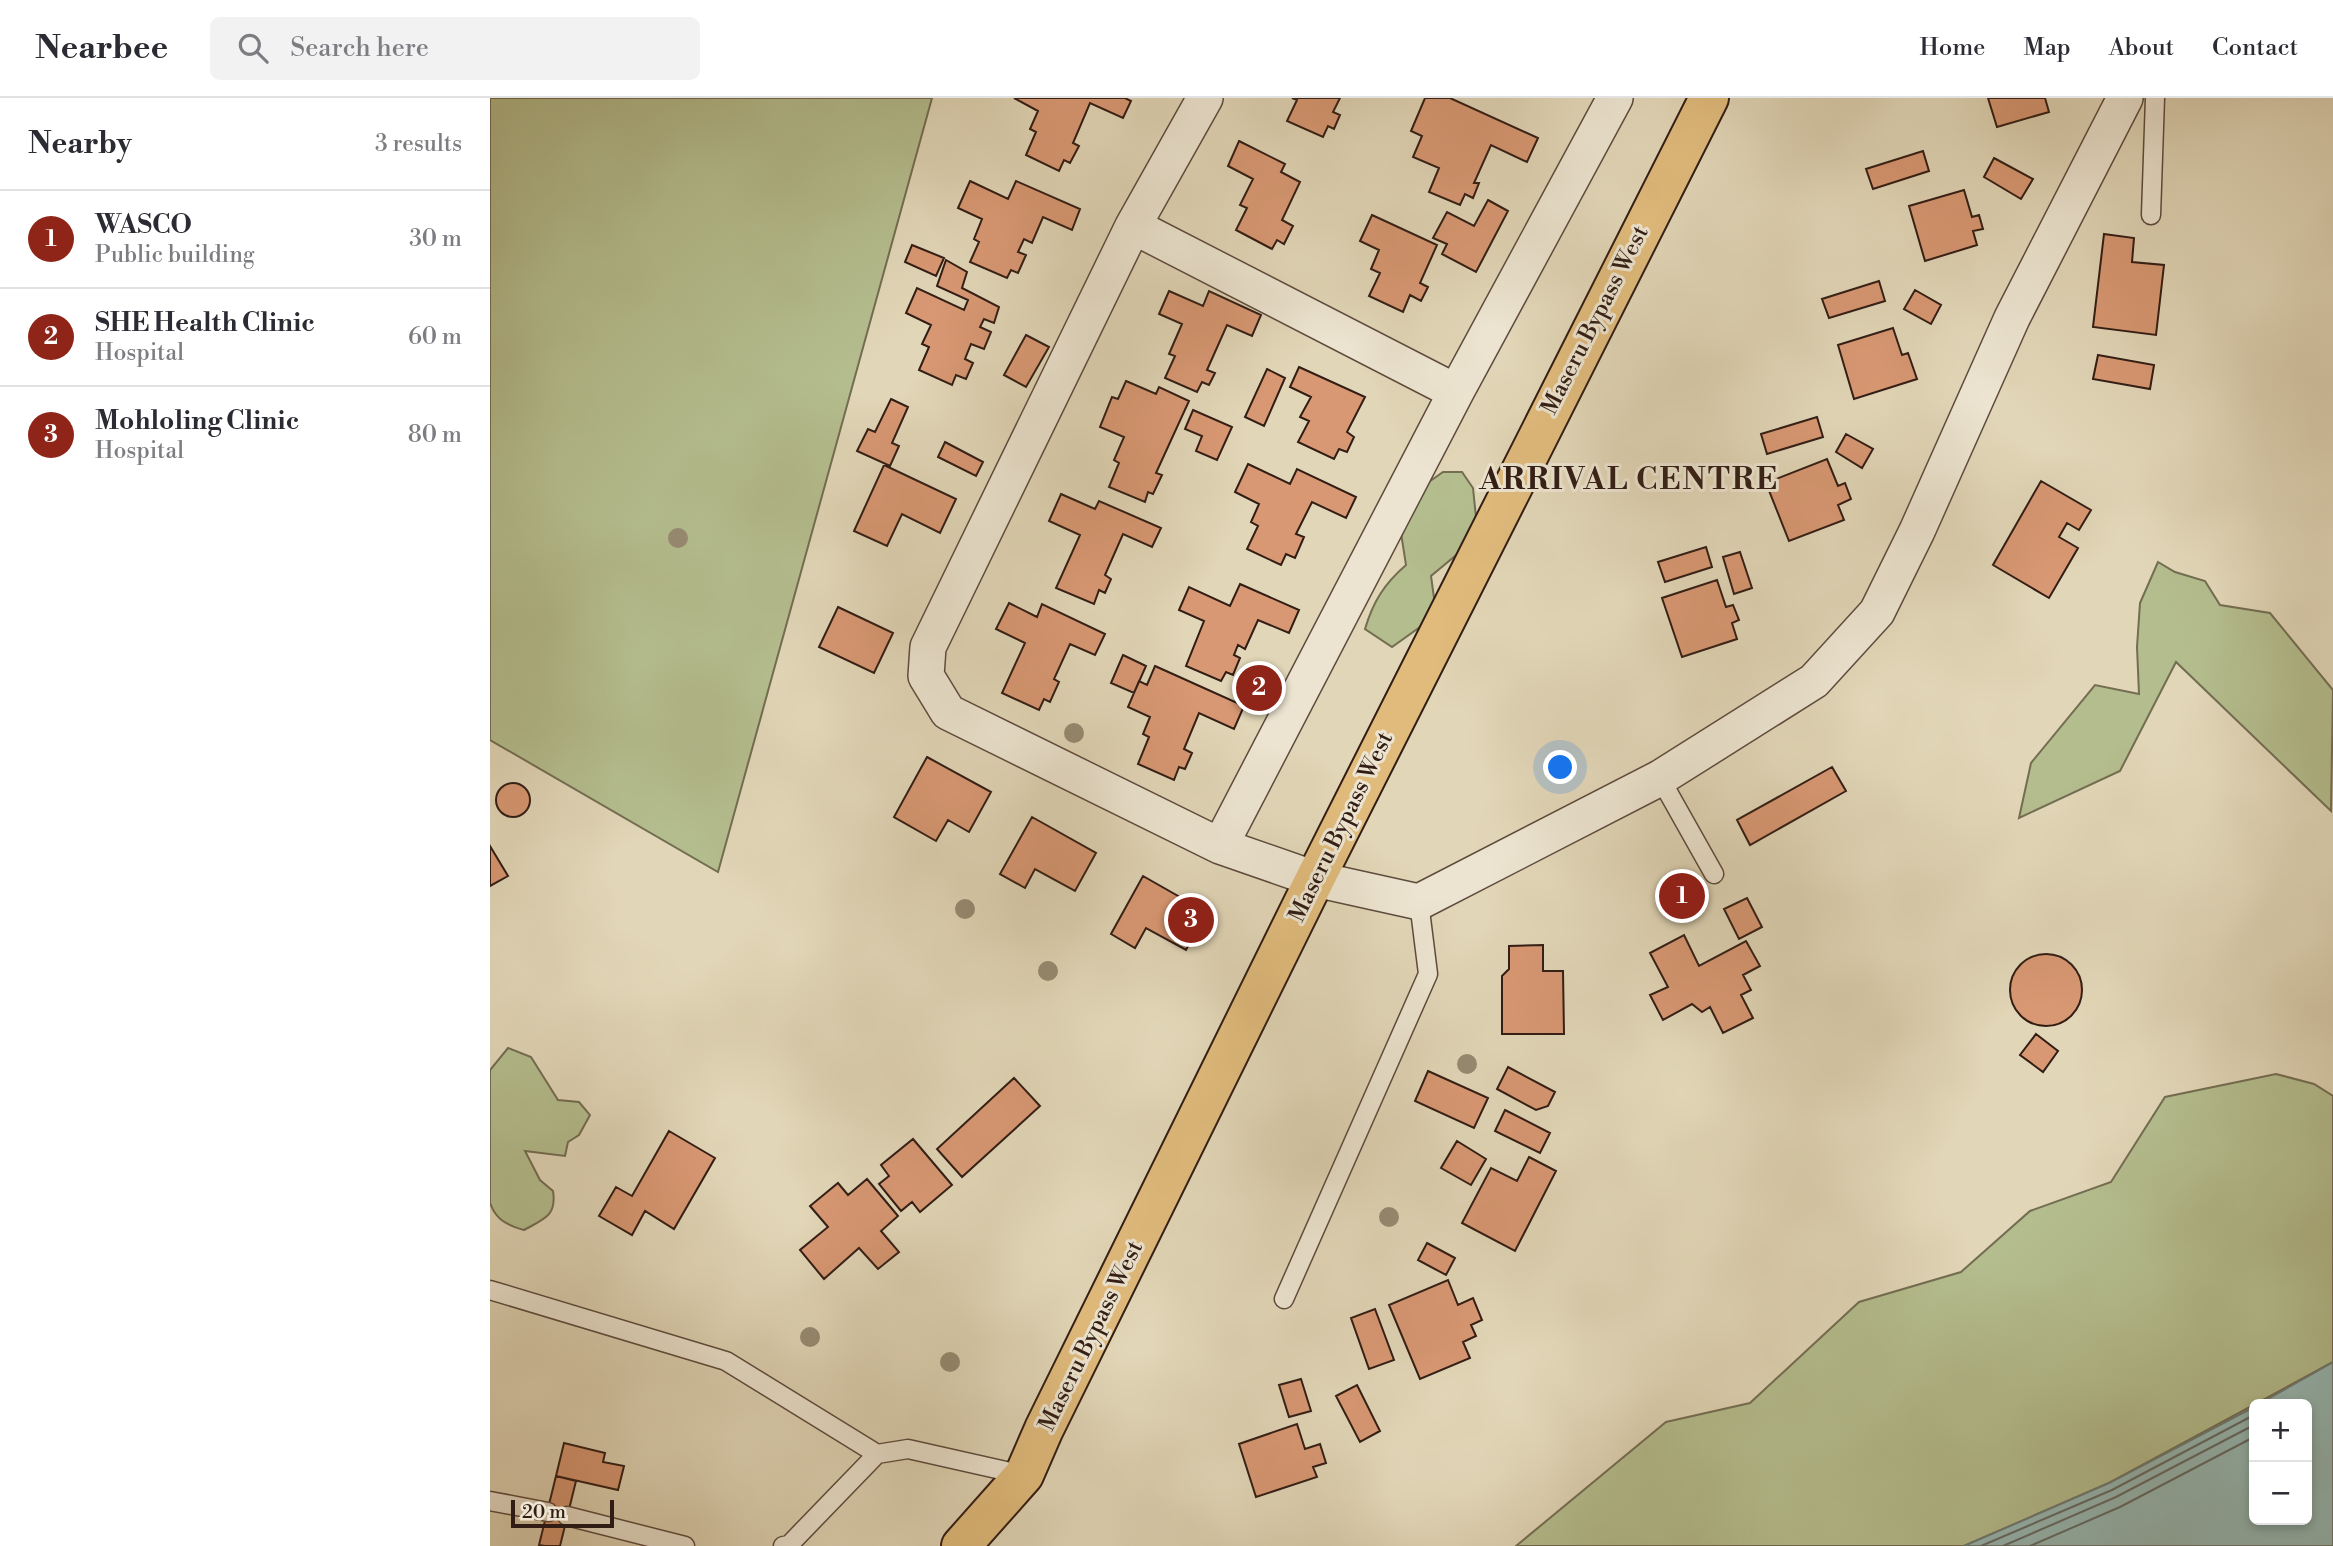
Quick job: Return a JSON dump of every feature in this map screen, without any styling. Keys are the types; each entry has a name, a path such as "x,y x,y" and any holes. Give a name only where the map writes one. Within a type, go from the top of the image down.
{"main road":[{"name":"Maseru Bypass West","path":"961,1546 1024,1475 1044,1429 1315,879 1709,98"}],"street":[{"path":"1205,98 1133,226 928,647 926,676 948,712 1220,846 1315,879 1419,902 1660,778 1814,681 1877,612 1917,531 2012,318 2125,98"},
{"path":"1220,846 1456,392 1615,98"},
{"path":"1133,226 1456,392"}],"lane":[{"path":"2151,215 2155,98"},
{"path":"1660,778 1714,874"},
{"path":"1284,1299 1428,974 1419,902"},
{"path":"490,1290 726,1361 877,1454"},
{"path":"783,1546 789,1545 877,1454 908,1448 1024,1475"},
{"path":"490,1501 548,1512"},
{"path":"567,1516 685,1546"}],"green space":[{"path":"490,98 932,98 718,872 490,740"},
{"path":"1443,472 1462,472 1473,488 1478,537 1431,576 1435,605 1420,627 1392,647 1365,629 1380,594 1406,565 1399,520 1409,496"},
{"path":"2158,562 2175,572 2205,581 2220,605 2270,613 2333,690 2331,811 2176,662 2120,771 2019,818 2031,763 2095,685 2139,694 2137,647 2140,603"},
{"path":"508,1048 531,1057 558,1100 579,1102 590,1115 579,1135 568,1142 565,1156 525,1151 540,1180 553,1191 554,1199 548,1216 524,1230 503,1221 495,1214 490,1203 490,1070"},
{"path":"2276,1074 2314,1084 2333,1096 2333,1362 2265,1399 2249,1399 2249,1407 2109,1483 1964,1546 1516,1546 1666,1422 1750,1403 1859,1302 1961,1272 2030,1211 2111,1182 2165,1097"}],"water":[{"path":"2333,1362 2333,1546 1964,1546 2109,1483 2249,1410 2249,1525 2312,1525 2312,1399 2268,1399"}],"building":[{"path":"1014,98 1125,98 1131,101 1123,118 1090,103 1073,143 1079,146 1070,163 1064,160 1059,171 1026,155 1036,132 1030,129 1038,111"},
{"path":"1292,98 1340,98 1333,112 1340,115 1334,129 1328,126 1323,137 1287,121 1297,100"},
{"path":"1425,98 1450,98 1538,138 1527,162 1491,145 1474,183 1479,183 1473,198 1465,194 1460,205 1429,192 1439,168 1413,157 1422,136 1411,131"},
{"path":"1988,98 2045,98 2049,112 1997,127"},
{"path":"1239,141 1285,164 1281,172 1300,182 1282,220 1293,226 1284,244 1277,240 1272,249 1236,230 1247,208 1240,205 1253,179 1228,166"},
{"path":"1923,151 1929,171 1873,189 1866,169"},
{"path":"1994,158 2033,179 2021,199 1984,177"},
{"path":"970,181 1008,199 1016,181 1080,209 1072,230 1043,217 1032,243 1024,239 1018,252 1026,255 1018,273 1011,270 1007,278 970,262 979,242 974,239 982,219 958,208"},
{"path":"1964,190 1972,217 1979,215 1983,229 1973,231 1977,245 1925,261 1909,206"},
{"path":"1488,200 1508,211 1476,272 1442,254 1447,244 1433,238 1447,212 1474,226"},
{"path":"1372,215 1437,245 1420,283 1428,287 1421,301 1410,295 1403,312 1369,296 1380,273 1371,269 1379,250 1360,241"},
{"path":"2104,234 2134,238 2132,262 2164,265 2156,335 2093,327"},
{"path":"912,245 944,258 936,276 905,262"},
{"path":"946,260 967,272 962,288 999,307 994,323 984,319 980,327 991,332 984,349 971,344 965,359 973,363 966,379 956,375 952,385 919,370 929,347 922,344 931,325 906,313 917,288 964,310 968,300 937,286"},
{"path":"1879,281 1885,301 1829,318 1822,299"},
{"path":"1915,290 1941,305 1931,324 1904,309"},
{"path":"1169,291 1203,306 1209,291 1261,315 1252,336 1227,325 1207,370 1215,373 1209,385 1202,382 1197,392 1165,378 1175,356 1169,354 1182,324 1159,314"},
{"path":"1893,328 1902,355 1908,353 1917,379 1854,399 1838,345"},
{"path":"1026,335 1049,347 1026,387 1004,375"},
{"path":"2098,355 2154,365 2150,389 2093,379"},
{"path":"1299,367 1365,397 1347,432 1354,437 1347,452 1339,449 1334,459 1298,442 1309,421 1300,417 1311,397 1290,387"},
{"path":"1267,369 1285,378 1264,426 1245,417"},
{"path":"1126,381 1156,394 1159,387 1189,401 1156,473 1162,475 1153,494 1148,492 1145,502 1109,487 1119,463 1114,460 1124,437 1100,427 1112,397 1118,399"},
{"path":"891,399 908,407 892,443 899,446 890,466 857,451 868,429 875,432"},
{"path":"1193,410 1232,427 1217,460 1196,451 1202,436 1185,429"},
{"path":"1817,417 1823,437 1767,454 1761,434"},
{"path":"1846,434 1873,449 1862,468 1836,452"},
{"path":"945,442 983,462 976,476 938,457"},
{"path":"1827,459 1838,486 1845,483 1851,499 1838,505 1844,520 1789,541 1766,483"},
{"path":"1248,464 1290,484 1297,469 1356,497 1346,518 1312,502 1296,534 1304,537 1295,558 1286,554 1281,565 1247,549 1258,526 1251,522 1259,504 1235,492"},
{"path":"884,465 956,499 940,533 902,514 887,546 854,531"},
{"path":"2041,481 2091,510 2079,530 2067,523 2059,537 2078,548 2049,598 1993,565"},
{"path":"1061,494 1095,509 1099,501 1161,528 1152,547 1123,534 1105,575 1111,579 1105,593 1099,590 1094,604 1056,588 1080,535 1049,521"},
{"path":"1706,547 1712,567 1665,582 1658,562"},
{"path":"1740,552 1752,588 1734,594 1723,557"},
{"path":"1717,580 1726,607 1733,605 1739,620 1732,623 1737,639 1682,657 1662,598"},
{"path":"1240,584 1299,610 1289,633 1258,620 1245,649 1238,645 1234,655 1240,658 1233,675 1226,672 1221,681 1186,666 1204,621 1179,610 1189,587 1230,606"},
{"path":"1009,603 1037,617 1042,604 1105,634 1095,655 1070,644 1054,679 1059,682 1050,702 1044,699 1039,710 1002,693 1025,643 996,629"},
{"path":"838,607 893,633 874,673 819,647"},
{"path":"1123,655 1146,666 1134,693 1111,683"},
{"path":"1155,666 1244,706 1234,729 1199,713 1184,749 1192,753 1185,769 1179,767 1174,780 1138,764 1149,737 1143,734 1150,717 1128,707 1139,681 1147,685"},
{"path":"927,757 991,792 969,832 948,820 936,841 894,817"},
{"path":"1832,767 1846,791 1750,845 1737,820"},
{"path":"513,783 525,788 530,800 525,812 513,817 501,812 496,800 501,788"},
{"path":"1032,817 1096,853 1075,891 1035,869 1025,888 1000,874"},
{"path":"490,846 508,876 490,886"},
{"path":"1143,876 1206,912 1186,950 1146,928 1135,948 1111,934"},
{"path":"1747,898 1762,927 1739,939 1724,909"},
{"path":"1684,935 1699,966 1746,941 1760,966 1743,975 1751,990 1741,995 1753,1018 1723,1033 1710,1007 1702,1012 1692,1004 1663,1020 1650,995 1668,987 1650,953"},
{"path":"1543,945 1543,971 1563,971 1564,1034 1502,1034 1502,976 1509,969 1509,946"},
{"path":"2046,954 2060,957 2072,964 2079,976 2082,990 2079,1004 2072,1016 2060,1023 2046,1026 2032,1023 2020,1016 2013,1004 2010,990 2013,976 2020,964 2032,957"},
{"path":"2036,1034 2058,1051 2043,1072 2020,1055"},
{"path":"1508,1067 1555,1092 1548,1106 1536,1110 1497,1089"},
{"path":"1428,1071 1488,1098 1474,1128 1415,1101"},
{"path":"1014,1078 1040,1106 962,1177 937,1149"},
{"path":"1505,1110 1550,1133 1540,1153 1495,1131"},
{"path":"669,1131 715,1158 674,1229 645,1211 632,1235 599,1216 616,1187 632,1196"},
{"path":"913,1139 952,1185 920,1212 912,1202 901,1211 879,1184 889,1176 881,1165"},
{"path":"1457,1141 1486,1159 1471,1185 1441,1168"},
{"path":"1529,1157 1556,1171 1515,1251 1462,1223 1491,1168 1517,1181"},
{"path":"867,1179 898,1216 881,1231 899,1252 878,1269 859,1248 824,1279 800,1250 828,1227 810,1206 838,1183 848,1195"},
{"path":"1427,1243 1455,1258 1446,1275 1418,1260"},
{"path":"1448,1280 1458,1305 1473,1298 1482,1320 1471,1325 1476,1336 1463,1342 1470,1358 1420,1379 1389,1305"},
{"path":"1375,1309 1394,1360 1369,1369 1351,1318"},
{"path":"1301,1379 1311,1411 1289,1417 1279,1385"},
{"path":"1357,1385 1380,1431 1360,1442 1336,1396"},
{"path":"1297,1424 1305,1449 1320,1444 1326,1463 1313,1467 1317,1477 1256,1497 1239,1444"},
{"path":"564,1443 605,1453 603,1462 624,1466 618,1490 556,1476"},
{"path":"556,1476 576,1481 560,1546 539,1545"}],"place":[{"name":"SHE Health Clinic","path":"1259,688"},
{"name":"WASCO","path":"1682,896"},
{"name":"Mohloling Clinic","path":"1191,920"}],"district":[{"name":"ARRIVAL CENTRE","path":"1629,480"}]}
